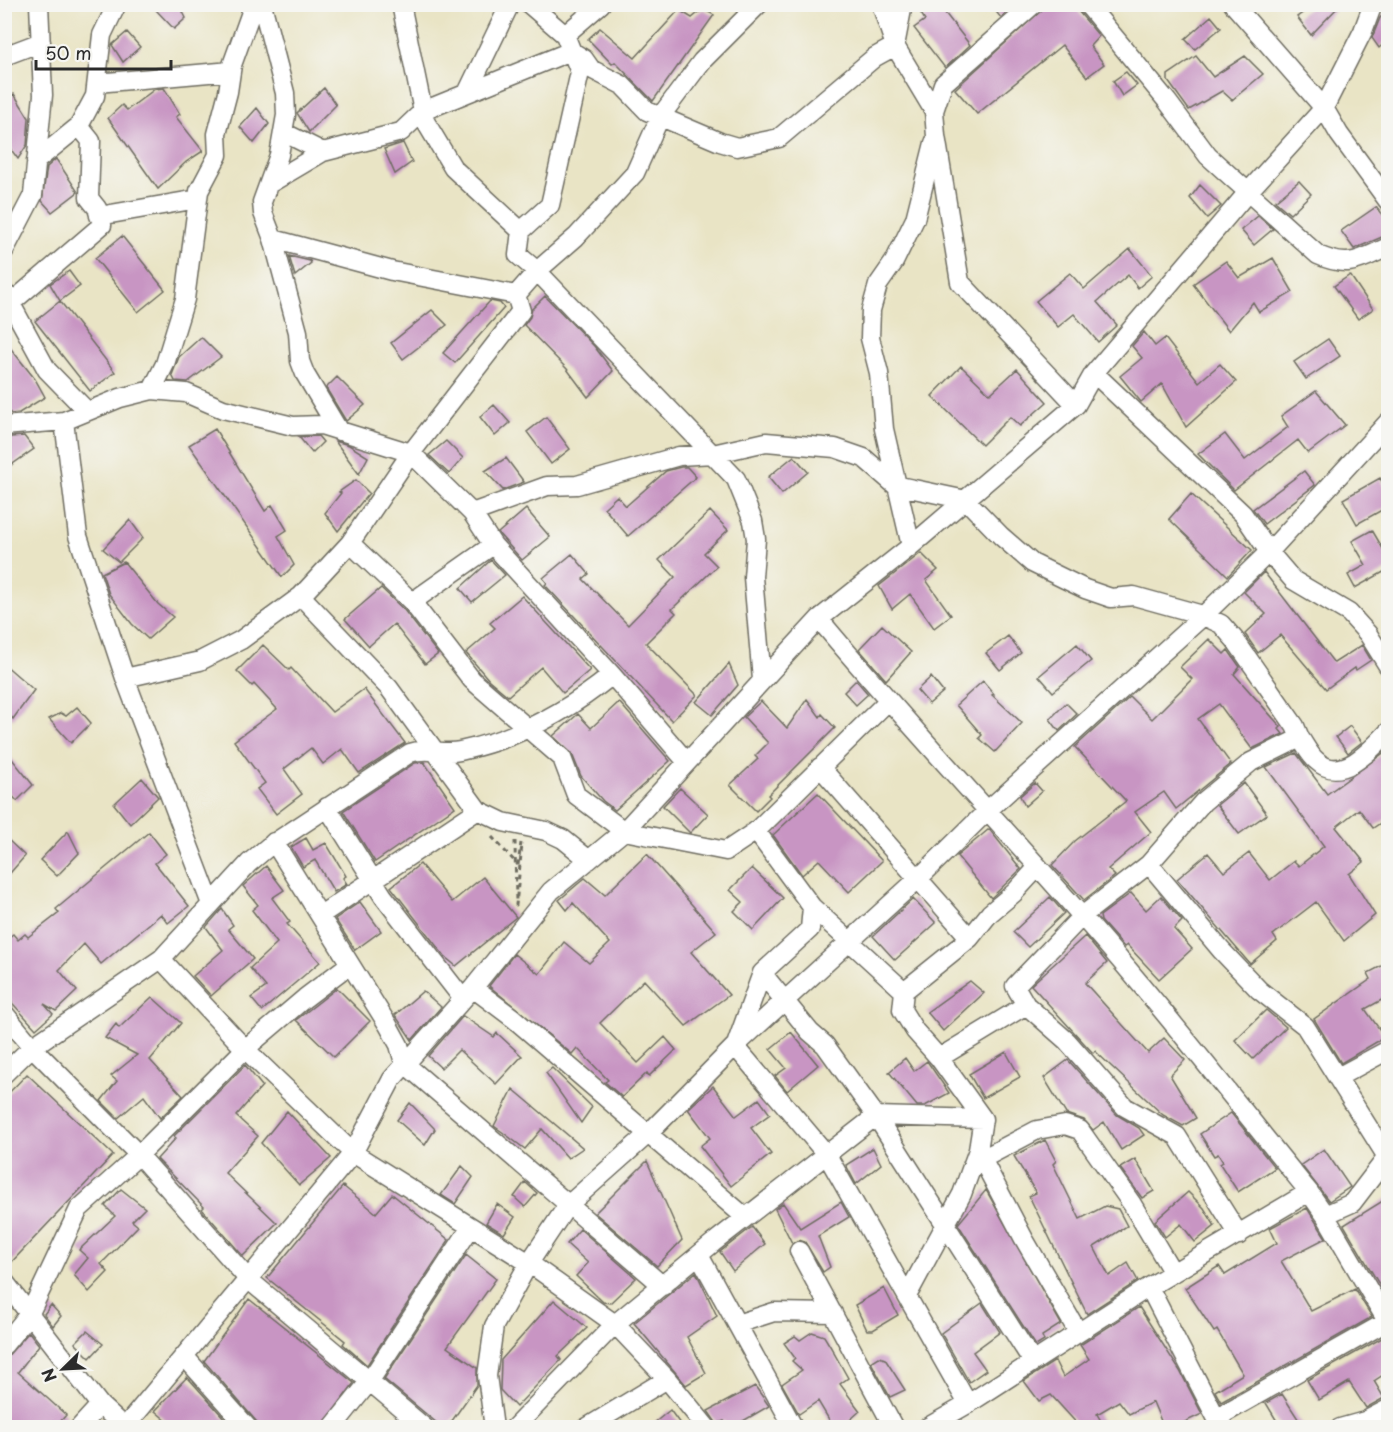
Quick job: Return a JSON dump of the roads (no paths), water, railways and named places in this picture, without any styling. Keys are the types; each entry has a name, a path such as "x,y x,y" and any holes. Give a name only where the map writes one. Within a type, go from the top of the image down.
{"street":[{"path":"4,251 33,195 43,95 39,4"},
{"path":"36,160 79,126 95,96 102,35 117,4"},
{"path":"152,390 165,364 185,299 201,183 218,155 217,134 231,71 254,4"},
{"path":"262,4 285,93 286,115 279,155 262,202 263,213 273,239 298,332 300,361 305,374 339,431"},
{"path":"401,4 425,121 453,168 521,231"},
{"path":"467,93 510,4"},
{"path":"529,4 584,59 591,69 622,85 647,111 737,147 779,138 866,65 894,46 903,4"},
{"path":"269,184 323,152 401,132 423,111 467,93 568,43 601,4"},
{"path":"516,296 537,271 576,237 635,173 660,117 702,61 759,4"},
{"path":"881,4 894,46 934,111"},
{"path":"1034,4 943,84 934,111 936,136 960,282 1076,405"},
{"path":"1087,4 1167,100 1208,156 1318,255 1337,264 1360,260 1389,247"},
{"path":"1233,4 1324,108 1339,134 1389,201"},
{"path":"4,1281 100,1405 125,1427 353,1153 392,1079 404,1063 468,993 551,891 624,831 819,619 911,546 1076,405 1094,373 1248,192 1324,108 1363,31 1373,4"},
{"path":"4,56 41,42"},
{"path":"568,43 580,72 550,205 521,231 518,255 537,271 736,479 753,521 756,539 753,577 762,680"},
{"path":"97,83 231,71"},
{"path":"79,126 92,141 89,198 102,225 6,302 47,370 87,411"},
{"path":"283,132 323,152"},
{"path":"911,546 895,485 884,429 879,373 870,338 871,309 878,285 894,262 915,219 936,136"},
{"path":"99,216 198,199"},
{"path":"273,239 392,271 516,296"},
{"path":"125,678 200,661 241,640 301,596 350,543 411,453 521,311 516,296"},
{"path":"1094,373 1243,514 1269,552 1293,580 1349,614 1368,634 1389,666"},
{"path":"4,426 64,421 120,398 152,390 186,393 223,409 293,426 321,425 411,453 472,513 493,545 612,675 686,761"},
{"path":"64,421 78,536 125,678 212,904"},
{"path":"494,1428 487,1376 494,1326 529,1263 567,1206 648,1134 735,1046 918,879 989,809 1203,616 1269,552 1389,422"},
{"path":"472,513 548,486 577,485 679,456 713,454 766,442 835,448 864,458 895,485 966,500 1000,536 1032,563 1085,589 1111,598 1134,596 1203,616 1221,624 1235,640 1317,761 1329,769 1341,768 1364,756 1389,732"},
{"path":"350,543 412,602 472,681 493,701 531,729 562,758 576,795 624,831 726,851 756,831 888,701"},
{"path":"412,602 493,545"},
{"path":"301,596 406,708 434,751 478,810 503,822 546,831 563,839 589,860"},
{"path":"819,619 888,701 989,809 1082,916 1310,1192 1388,1321 1223,1422 1149,1287"},
{"path":"4,1074 32,1047 161,959 249,863 274,842 327,807 410,753 420,750 460,751 531,729 612,675"},
{"path":"1239,1235 1178,1136 1125,1107 1084,1059 1026,1005 1015,986 1082,916 1149,864 1211,796 1251,762 1300,738"},
{"path":"819,767 970,938"},
{"path":"327,807 402,922 468,993 648,1134 746,1217"},
{"path":"322,914 478,810"},
{"path":"756,831 812,907 904,991"},
{"path":"274,842 322,914 399,1045 404,1063 567,1206 663,1286"},
{"path":"1149,864 1221,950 1259,990 1305,1026 1388,1157 1352,1203 1325,1215"},
{"path":"907,1296 946,1226 980,1154 983,1119 902,1010 904,991 970,938 990,913 1014,893 1038,867"},
{"path":"735,1046 762,973 810,929 812,907"},
{"path":"161,959 245,1048 353,1153 529,1263 615,1324 667,1379 707,1428"},
{"path":"4,1345 30,1313 80,1209 139,1155 245,1048 304,998 350,964"},
{"path":"762,973 810,1032 825,1045 876,1116 1033,1362"},
{"path":"939,1058 1026,1005"},
{"path":"4,1013 32,1047 139,1155 249,1280 425,1428"},
{"path":"735,1046 827,1155 968,1404"},
{"path":"1338,1077 1387,1053"},
{"path":"514,1428 615,1324 746,1217 876,1116 983,1119"},
{"path":"980,1154 1037,1130 1065,1125 1080,1130 1132,1204 1173,1273"},
{"path":"980,1154 1024,1239 1078,1332"},
{"path":"926,1428 968,1404 1149,1287 1310,1192"},
{"path":"332,1428 369,1382 471,1227"},
{"path":"799,1251 894,1428"},
{"path":"699,1256 794,1428"},
{"path":"737,1324 774,1311 832,1313"},
{"path":"185,1357 248,1428"},
{"path":"586,1428 667,1379"},
{"path":"79,1428 100,1405"},
{"path":"1340,1428 1361,1424 1389,1409"}]}
